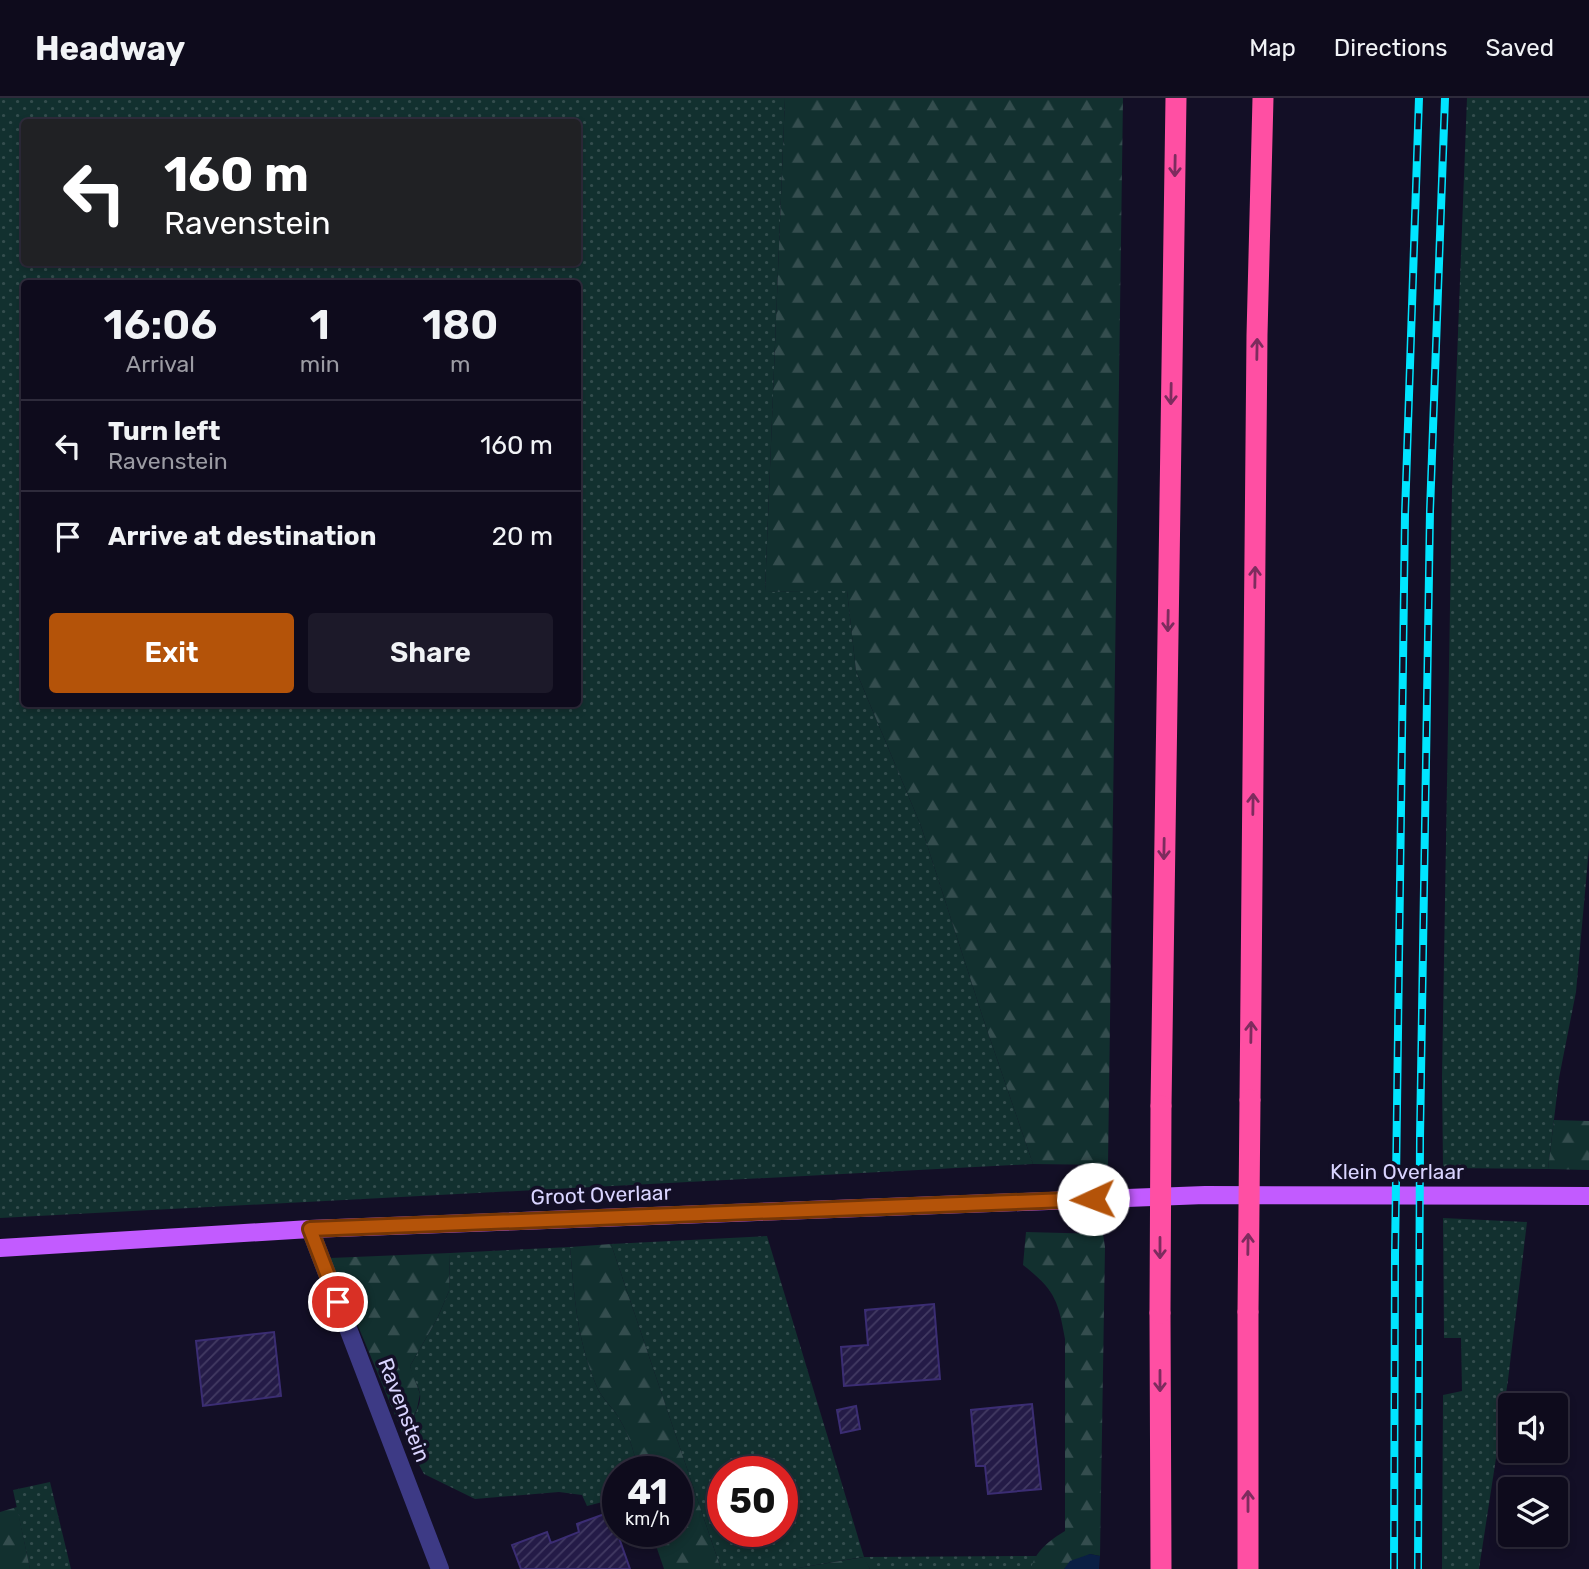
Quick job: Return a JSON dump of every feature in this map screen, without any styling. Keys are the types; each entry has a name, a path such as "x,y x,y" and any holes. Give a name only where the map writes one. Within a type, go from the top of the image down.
{"highway":[{"path":"1161,1569 1161,1107 1176,98"},
{"path":"1248,1569 1257,321 1263,98"}],"main road":[{"name":"Klein Overlaar","path":"1205,1195 1589,1196"},
{"name":"Groot Overlaar","path":"0,1248 310,1229 1205,1195"}],"street":[{"name":"Ravenstein","path":"310,1229 440,1569"}],"green space":[{"path":"0,98 785,98 765,592 847,590 856,671 921,826 1033,1164 0,1218"},
{"path":"785,98 1123,98 1108,1165 1033,1164 921,826 856,671 847,591 765,592"},
{"path":"1467,98 1589,98 1589,848 1576,992 1559,1078 1548,1169 1443,1168 1442,1078 1452,489"},
{"path":"1554,1120 1589,1121 1589,1170 1548,1169"},
{"path":"1443,1218 1527,1222 1506,1393 1498,1393 1498,1445 1479,1569 1442,1569 1443,1395 1462,1391 1461,1338 1444,1338"},
{"path":"1026,1232 1103,1234 1105,1247 1100,1556 1090,1554 1064,1569 1031,1569 1040,1551 1065,1531 1065,1339 1060,1314 1049,1289 1023,1265"},
{"path":"767,1236 864,1557 1037,1556 1031,1569 870,1569 863,1557 792,1569 721,1569 714,1547 798,1547 798,1456 707,1456 707,1528 693,1486 693,1456 683,1456 611,1244"},
{"path":"611,1244 683,1456 634,1456 627,1433 596,1385 584,1351 577,1317 570,1247"},
{"path":"570,1247 577,1317 584,1351 598,1389 627,1433 634,1456 602,1456 602,1502 587,1506 582,1495 559,1492 475,1499 424,1474 404,1437 420,1399 410,1366 437,1319 449,1291 450,1253"},
{"path":"450,1253 449,1291 437,1319 410,1366 420,1394 417,1409 404,1437 330,1258"},
{"path":"50,1482 71,1569 30,1569 13,1490"},
{"path":"693,1486 707,1528 707,1547 714,1547 721,1569 664,1569 656,1547 693,1547"},
{"path":"17,1507 30,1569 0,1569 0,1512"},
{"path":"864,1557 870,1569 792,1569"}],"water":[{"path":"1090,1554 1100,1556 1099,1569 1064,1569 1070,1561"}],"building":[{"path":"934,1304 940,1379 844,1386 841,1347 868,1345 865,1310"},
{"path":"274,1332 281,1396 203,1406 196,1341"},
{"path":"1032,1404 1041,1489 988,1494 985,1466 976,1466 971,1410"},
{"path":"856,1406 860,1429 841,1433 837,1410"},
{"path":"602,1515 602,1547 622,1547 630,1569 521,1569 512,1545 547,1532 551,1543 579,1532 577,1524"}],"railway":[{"path":"1394,1569 1395,1255 1405,514 1419,98"},
{"path":"1418,1569 1420,1138 1430,511 1445,98"}],"route":[{"path":"338,1302 310,1229 1093,1199"}]}
